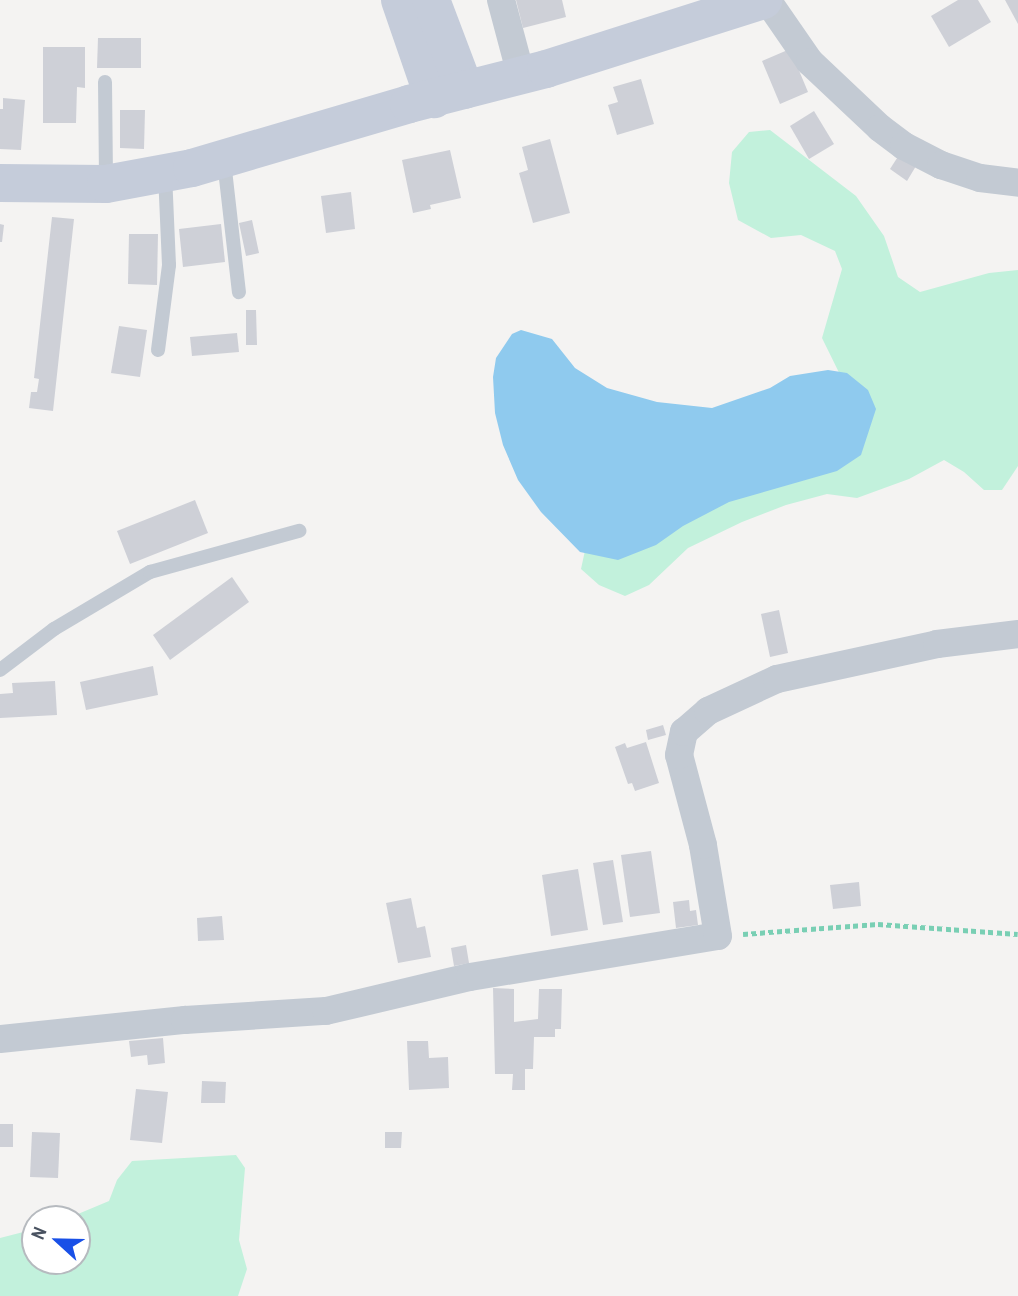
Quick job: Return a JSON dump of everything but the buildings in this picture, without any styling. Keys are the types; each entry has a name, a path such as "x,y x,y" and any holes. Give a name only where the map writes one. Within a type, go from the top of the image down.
{"street":[{"path":"400,0 449,94"},
{"path":"431,0 449,94"},
{"path":"502,0 521,75"},
{"path":"0,183 106,184 165,173 521,75 765,0 810,62 880,128 904,146 941,165 979,178 1018,183"},
{"path":"0,1039 185,1020 326,1010 470,977 718,936 703,845 679,755 684,732 708,711 777,680 937,643 1018,634"}],"lane":[{"path":"105,82 106,184"},
{"path":"223,159 239,292"},
{"path":"158,350 169,265 165,173"},
{"path":"0,670 54,629 150,572 299,531"}],"path":[{"path":"718,936 878,924 1018,934"}],"green space":[{"path":"770,130 856,196 884,236 898,277 920,292 989,273 1018,270 1018,466 1002,490 984,490 964,472 944,460 909,479 857,498 827,494 786,505 742,522 688,548 649,585 625,596 599,585 581,569 592,518 852,399 822,338 842,269 835,251 801,235 771,238 738,220 729,183 732,152 749,132"},
{"path":"236,1155 245,1168 239,1240 247,1269 238,1296 0,1296 0,1238 21,1233 21,1275 91,1275 91,1209 109,1201 117,1180 132,1161"}],"water":[{"path":"521,330 552,339 575,368 607,388 657,402 712,408 770,388 790,376 828,370 847,373 868,390 876,409 861,455 837,471 729,502 683,526 656,545 618,560 580,552 541,512 518,480 503,445 495,413 493,377 496,358 512,334"}]}
